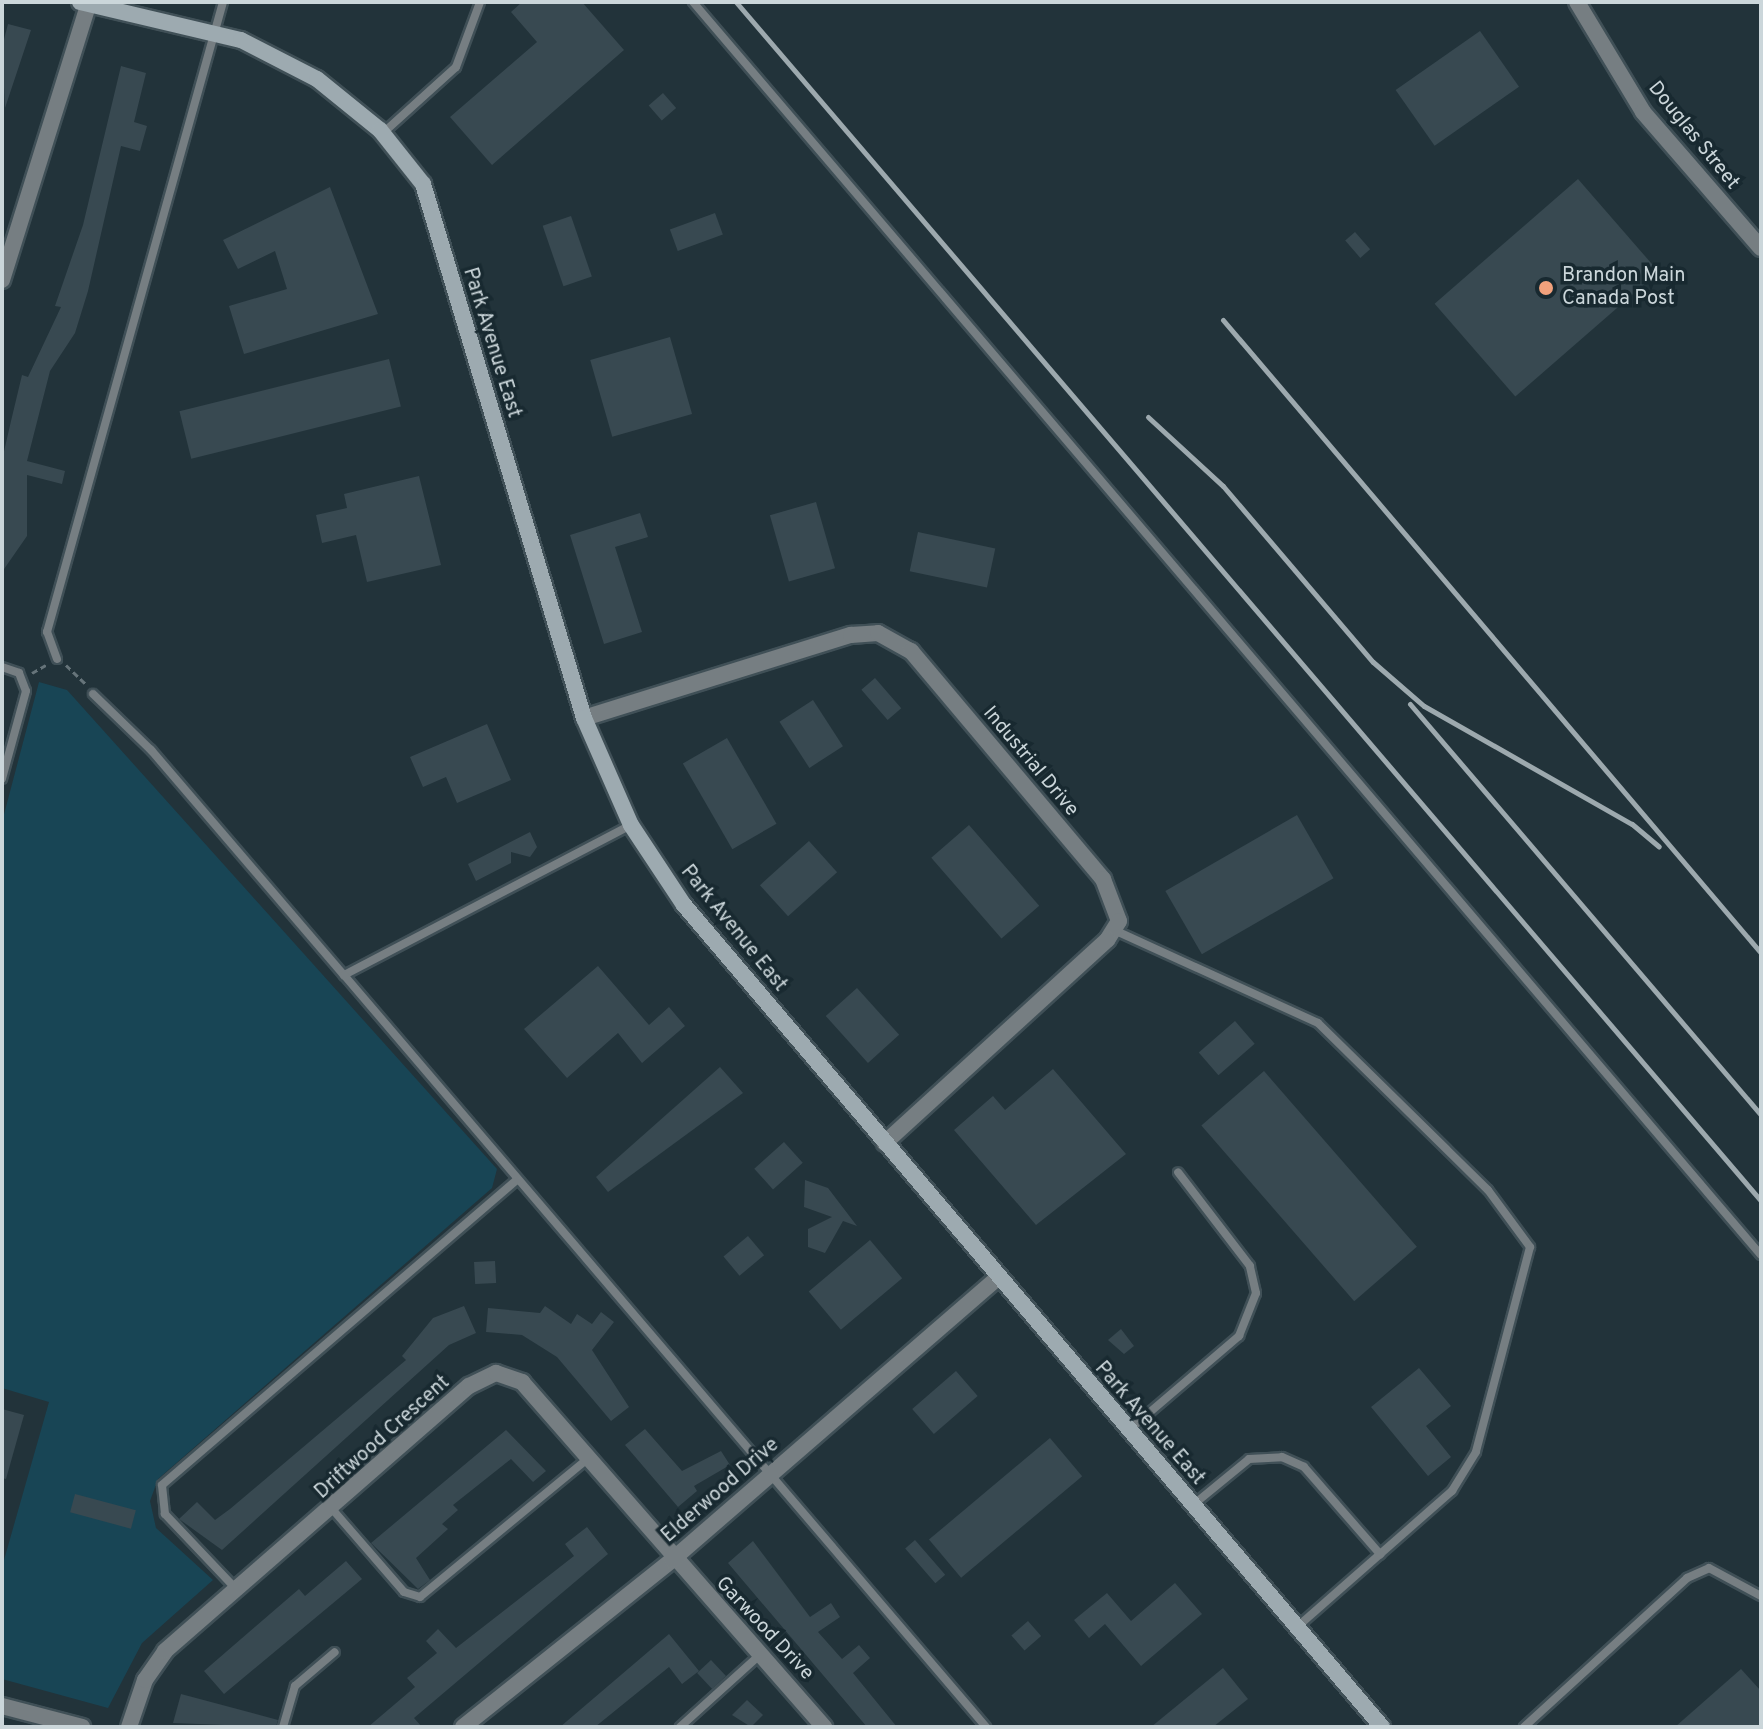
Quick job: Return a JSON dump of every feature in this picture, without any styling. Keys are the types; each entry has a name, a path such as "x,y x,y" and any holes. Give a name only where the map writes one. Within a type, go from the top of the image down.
{"street":[{"name":"Douglas Street","path":"1577,2 1643,112 1761,248"},
{"name":"Park Avenue East","path":"86,3 214,34 317,79 383,133 423,184 584,718 631,825 684,905 1382,1727"},
{"path":"2,280 86,3"},
{"name":"Industrial Drive","path":"584,718 851,635 878,633 911,651 1103,879 1119,921 1113,930"},
{"path":"885,1143 1113,930"},
{"name":"Elderwood Drive","path":"463,1727 672,1560 998,1278"},
{"name":"Driftwood Crescent","path":"129,1727 154,1665 333,1510 469,1386 496,1373 522,1382 672,1560"},
{"name":"Garwood Drive","path":"672,1560 762,1653 824,1727"},
{"path":"2,1706 82,1727"}],"lane":[{"path":"57,659 47,632 223,2"},
{"path":"383,133 456,67 480,2"},
{"path":"693,2 1761,1255"},
{"path":"2,667 19,673 26,691 2,779"},
{"path":"93,694 151,750 986,1727"},
{"path":"344,975 631,825"},
{"path":"1113,930 1318,1023 1488,1190 1530,1247 1476,1452 1452,1491 1296,1627"},
{"path":"1128,1431 1239,1336 1256,1293 1250,1266 1178,1172"},
{"path":"237,1590 165,1514 162,1485 516,1180"},
{"path":"1192,1505 1249,1459 1282,1457 1304,1467 1380,1554"},
{"path":"333,1510 404,1592 420,1597 586,1460"},
{"path":"1524,1727 1687,1578 1709,1568 1761,1596"},
{"path":"283,1727 295,1686 335,1652"},
{"path":"680,1727 762,1653"}],"shaded area":[{"path":"39,682 67,690 497,1169 492,1188 158,1479 150,1501 156,1528 213,1580 142,1643 108,1708 2,1679 2,1567 49,1402 2,1388 2,822"}],"building":[{"path":"522,2 582,2 624,50 492,165 450,117 537,42 511,12"},
{"path":"8,24 31,30 5,108 2,47"},
{"path":"1480,31 1519,87 1435,146 1396,90"},
{"path":"121,66 146,73 134,122 147,126 140,151 121,146 88,291 75,333 50,371 27,461 65,471 62,484 27,475 27,536 2,572 2,460 11,421 22,375 28,377 61,307 55,306 83,225"},
{"path":"663,93 676,108 662,121 649,105"},
{"name":"Brandon Main Canada Post","path":"1578,179 1659,272 1515,396 1435,304"},
{"path":"330,187 378,314 244,354 229,306 287,289 275,251 238,269 223,240"},
{"path":"715,213 723,235 678,251 670,229"},
{"path":"571,216 592,277 563,286 543,226"},
{"path":"1355,232 1370,249 1360,258 1345,241"},
{"path":"670,337 692,414 612,437 590,360"},
{"path":"389,359 401,407 191,459 179,411"},
{"path":"419,476 441,565 367,582 356,535 322,543 316,515 347,508 344,494"},
{"path":"816,502 835,568 789,582 770,515"},
{"path":"640,513 648,537 615,547 642,632 604,644 570,535"},
{"path":"918,532 995,548 987,588 910,571"},
{"path":"875,678 901,708 888,720 861,690"},
{"path":"813,700 843,746 809,768 779,722"},
{"path":"487,724 511,780 457,803 446,777 423,787 410,757"},
{"path":"727,738 776,824 732,849 683,764"},
{"path":"1297,815 1334,878 1202,954 1165,891"},
{"path":"969,825 1039,906 1001,939 931,858"},
{"path":"530,832 537,847 530,857 511,852 511,863 476,881 468,864"},
{"path":"809,841 837,872 788,916 760,885"},
{"path":"598,966 649,1025 669,1007 685,1026 642,1063 618,1033 567,1078 524,1029"},
{"path":"857,988 899,1035 868,1063 826,1016"},
{"path":"1235,1021 1255,1044 1218,1075 1199,1052"},
{"path":"720,1067 743,1093 608,1192 596,1177"},
{"path":"1053,1069 1126,1154 1036,1225 954,1130 993,1096 1005,1110"},
{"path":"1264,1071 1417,1247 1354,1301 1201,1125"},
{"path":"784,1142 803,1163 773,1190 754,1169"},
{"path":"805,1180 828,1188 857,1226 843,1221 825,1253 808,1247 808,1229 832,1217 804,1207"},
{"path":"748,1236 764,1255 740,1276 723,1257"},
{"path":"870,1240 902,1278 841,1330 809,1291"},
{"path":"495,1261 496,1283 475,1284 474,1262"},
{"path":"464,1306 476,1333 449,1345 222,1550 179,1519 197,1502 215,1520 230,1509 406,1360 402,1356 433,1318"},
{"path":"545,1306 571,1324 577,1314 592,1324 601,1312 614,1322 592,1350 629,1407 611,1421 557,1357 522,1335 486,1332 488,1308 540,1313"},
{"path":"1121,1329 1134,1346 1124,1354 1108,1340"},
{"path":"1419,1368 1451,1406 1426,1426 1451,1457 1428,1476 1371,1407"},
{"path":"956,1371 978,1396 934,1434 912,1409"},
{"path":"2,1409 24,1415 6,1479 2,1478"},
{"path":"645,1429 682,1471 721,1451 730,1465 694,1486 697,1491 678,1507 625,1445"},
{"path":"506,1430 546,1471 533,1482 511,1459 453,1505 458,1510 442,1524 448,1529 416,1558 430,1580 418,1589 371,1543"},
{"path":"1050,1438 1082,1476 961,1578 929,1540"},
{"path":"75,1494 136,1510 131,1529 70,1512"},
{"path":"587,1527 608,1554 414,1718 422,1727 368,1727 415,1687 407,1678 437,1653 426,1641 438,1629 456,1648 574,1556 565,1544"},
{"path":"915,1540 945,1575 935,1583 905,1549"},
{"path":"753,1541 810,1617 831,1603 840,1617 818,1632 842,1659 859,1645 870,1658 853,1673 897,1727 867,1727 728,1563"},
{"path":"346,1561 362,1579 224,1694 204,1671 299,1589 305,1596"},
{"path":"1175,1583 1202,1614 1141,1666 1105,1624 1089,1638 1074,1620 1107,1593 1131,1621"},
{"path":"1028,1621 1041,1636 1025,1651 1011,1635"},
{"path":"669,1634 699,1671 682,1684 669,1667 595,1727 560,1727"},
{"path":"711,1660 726,1676 712,1689 697,1673"},
{"path":"1223,1668 1248,1699 1213,1727 1151,1727"},
{"path":"1741,1669 1761,1691 1761,1727 1675,1727"},
{"path":"181,1694 278,1720 276,1727 173,1723"},
{"path":"747,1700 763,1715 751,1727 732,1715"}],"railway":[{"path":"736,2 1761,1201"},
{"path":"1223,320 1761,953"},
{"path":"1148,417 1223,486 1373,662 1424,706 1632,824 1659,847"},
{"path":"1410,704 1761,1115"}],"place":[{"name":"Brandon Main Canada Post","path":"1546,288"}]}
